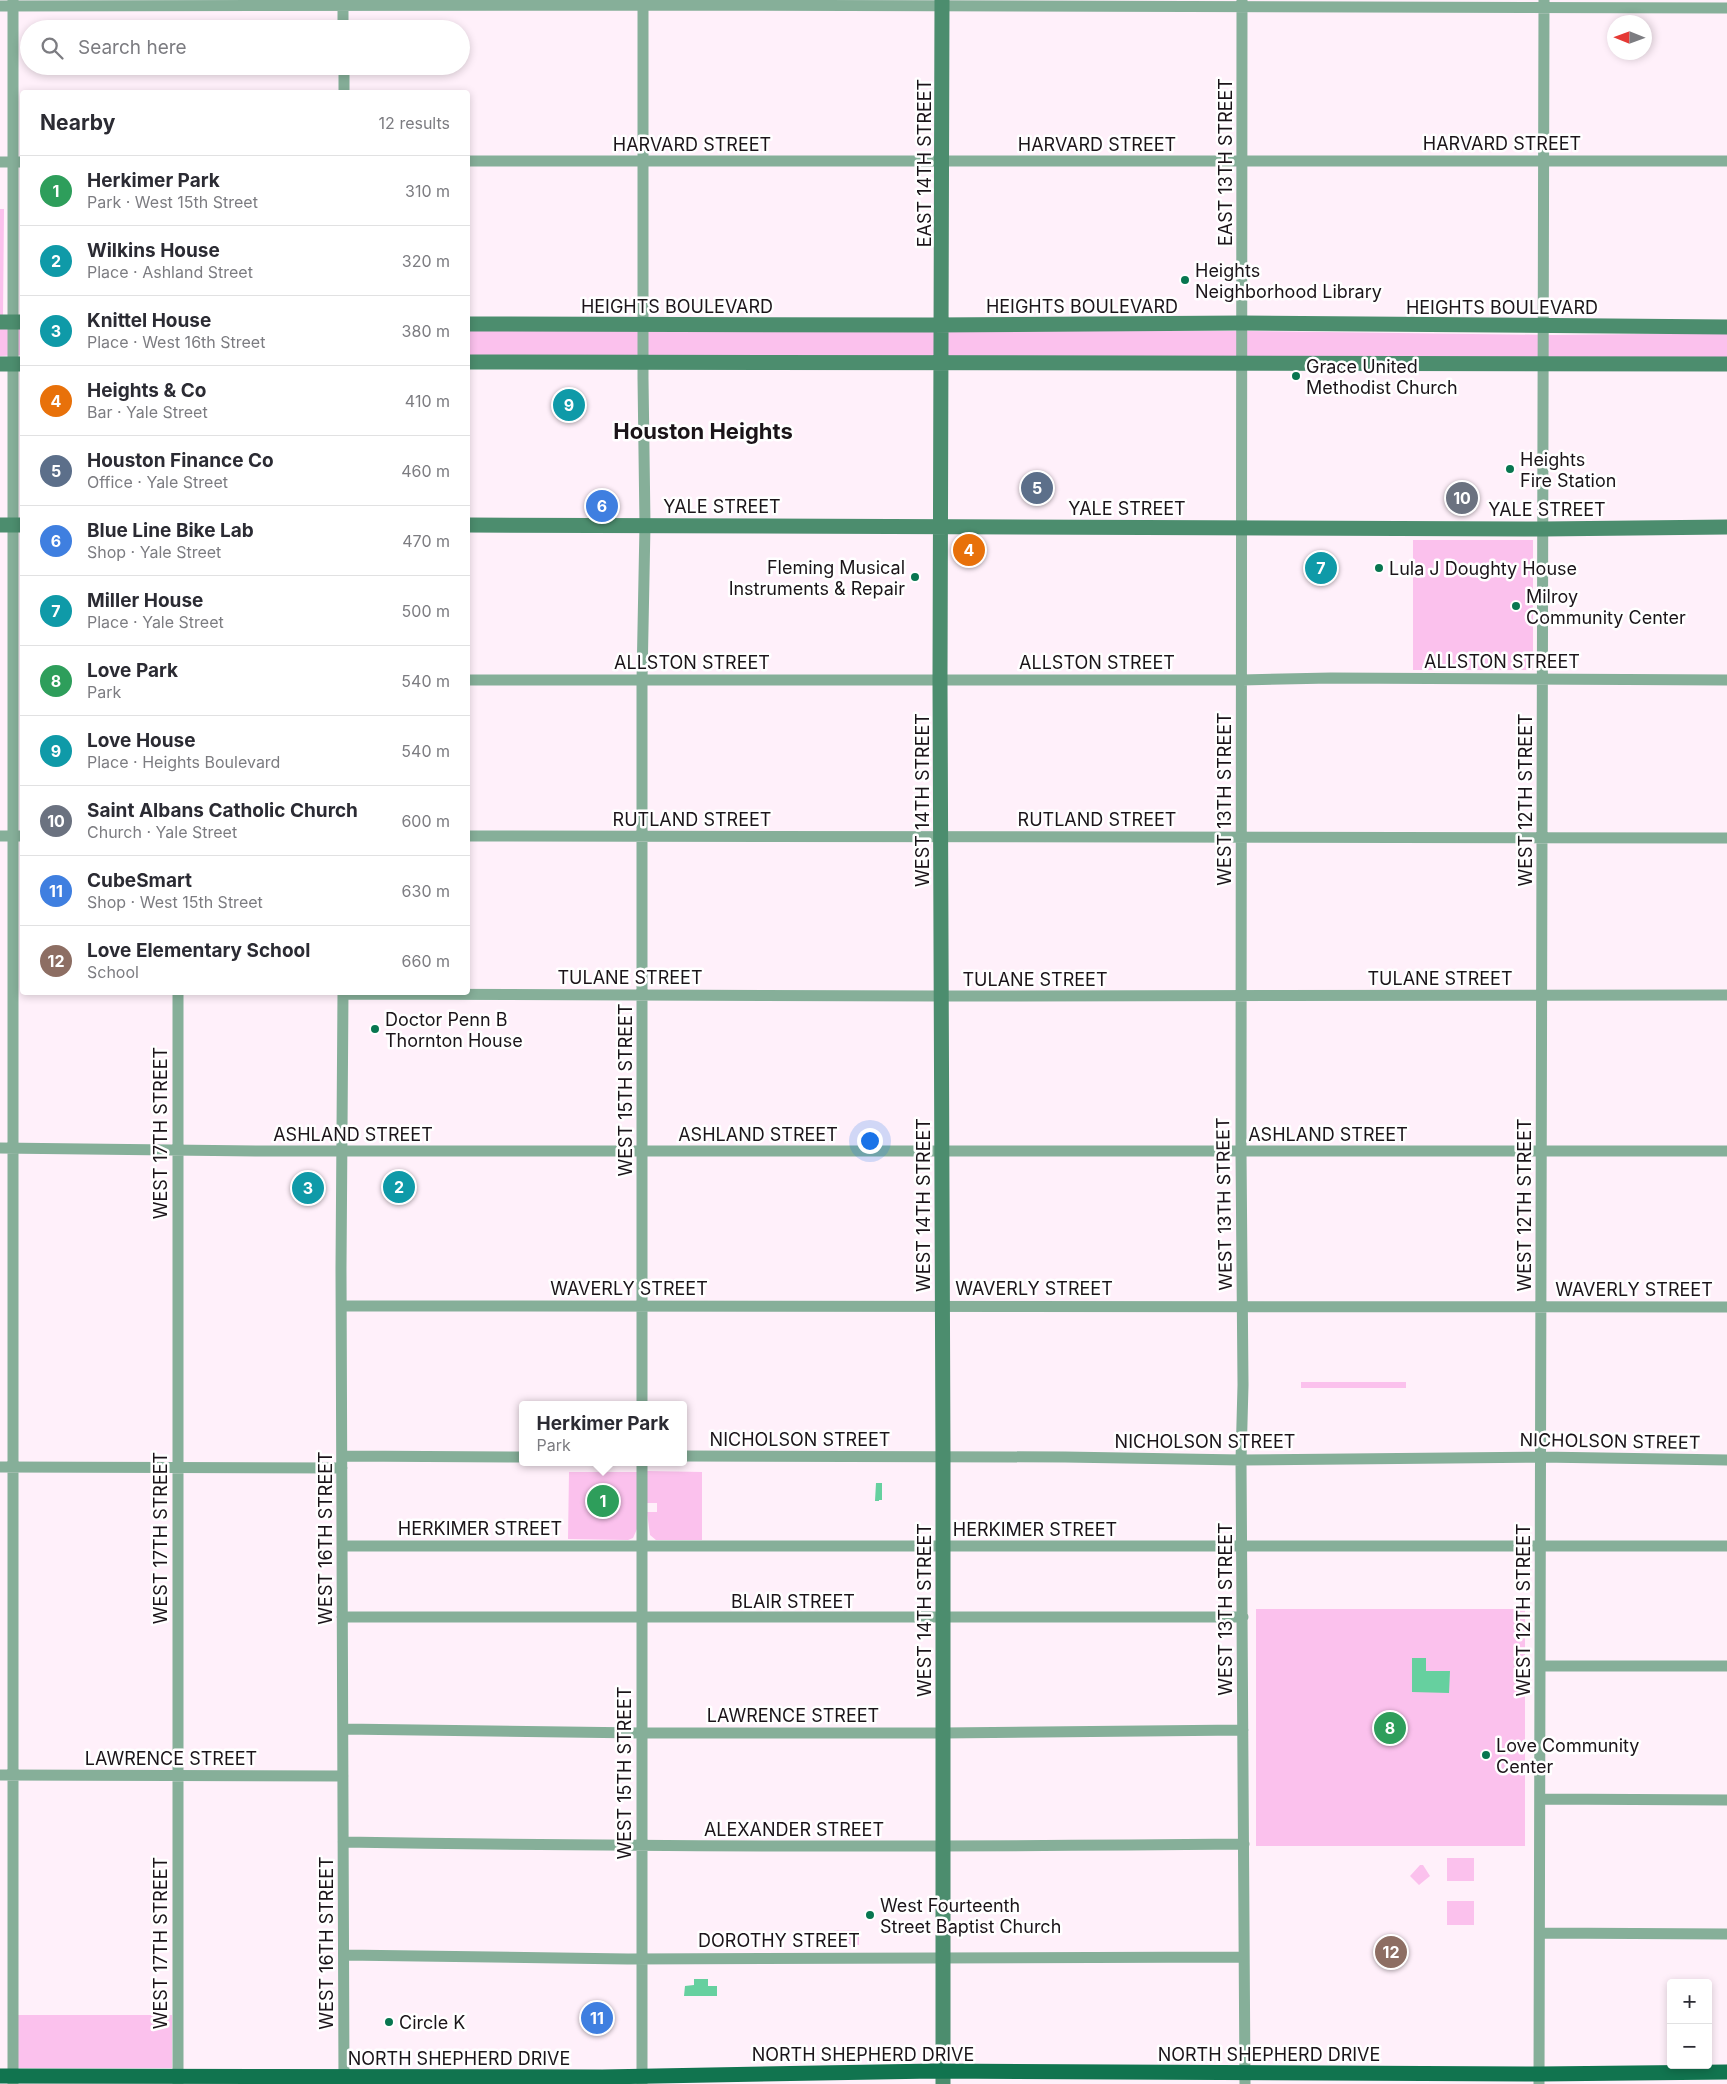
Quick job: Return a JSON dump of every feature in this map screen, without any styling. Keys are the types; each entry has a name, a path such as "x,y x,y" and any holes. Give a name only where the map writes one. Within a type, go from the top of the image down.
{"main road":[{"name":"EAST 14TH STREET","path":"942,3 942,325"},
{"name":"HEIGHTS BOULEVARD","path":"470,324 942,325 1242,323 1544,327 1727,327"},
{"name":"WEST 14TH STREET","path":"942,325 940,837 943,2078"},
{"path":"470,362 1242,365 1727,364"},
{"name":"YALE STREET","path":"470,525 1242,528 1727,527"},
{"name":"NORTH SHEPHERD DRIVE","path":"9,2079 642,2081 740,2074 943,2078 1540,2079 1727,2072"}],"street":[{"path":"0,6 13,3 643,2 1544,4 1727,8"},
{"name":"WEST 15TH STREET","path":"642,1401 643,2"},
{"path":"9,2079 14,1148 18,836 12,525 12,322 18,162 13,3"},
{"path":"344,3 344,20"},
{"name":"EAST 13TH STREET","path":"1242,4 1242,323"},
{"name":"WEST 12TH STREET","path":"1540,2079 1544,4"},
{"path":"344,75 344,90"},
{"name":"HARVARD STREET","path":"470,161 1727,161"},
{"path":"0,162 18,162"},
{"name":"WEST 13TH STREET","path":"1242,323 1241,1152 1243,1305 1241,1460 1245,2078"},
{"name":"ALLSTON STREET","path":"470,680 1242,680 1331,678 1727,680"},
{"path":"0,836 18,836"},
{"name":"RUTLAND STREET","path":"470,836 1727,838"},
{"name":"TULANE STREET","path":"470,993 941,996 1727,995"},
{"name":"WEST 17TH STREET","path":"178,995 178,2080"},
{"name":"WEST 16TH STREET","path":"343,995 341,1151 344,2081"},
{"name":"ASHLAND STREET","path":"0,1148 642,1152 1727,1151"},
{"name":"WAVERLY STREET","path":"342,1306 1243,1305 1727,1307"},
{"name":"NICHOLSON STREET","path":"687,1456 1064,1457 1241,1460 1541,1456 1727,1460"},
{"path":"0,1467 177,1468 519,1457"},
{"name":"WEST 15TH STREET","path":"642,1466 642,2081"},
{"name":"HERKIMER STREET","path":"342,1546 1727,1546"},
{"name":"BLAIR STREET","path":"342,1617 642,1619 1243,1617"},
{"path":"1540,1666 1727,1666"},
{"name":"LAWRENCE STREET","path":"343,1729 641,1733 1244,1730"},
{"name":"LAWRENCE STREET","path":"0,1775 343,1776"},
{"path":"1540,1799 1727,1800"},
{"name":"ALEXANDER STREET","path":"343,1842 641,1846 942,1847 1244,1844"},
{"path":"1540,1933 1727,1934"},
{"name":"DOROTHY STREET","path":"344,1955 641,1958 1244,1957"}],"shaded area":[{"path":"0,209 4,209 3,317 0,317"},
{"path":"0,329 20,329 20,355 0,356"},
{"path":"470,331 1248,331 1553,335 1727,333 1727,358 470,356"},
{"path":"1413,540 1533,540 1533,670 1413,670"},
{"path":"1301,1382 1406,1382 1406,1388 1301,1388"},
{"path":"647,1471 702,1472 702,1540 656,1540 650,1535 647,1512 657,1512 657,1503 647,1503"},
{"path":"569,1472 638,1472 637,1529 633,1538 628,1540 568,1539"},
{"path":"876,1483 882,1483 882,1500 879,1501 875,1501"},
{"path":"1256,1609 1525,1609 1525,1846 1256,1846"},
{"path":"1412,1658 1426,1658 1426,1671 1450,1671 1449,1693 1412,1692"},
{"path":"1447,1858 1474,1858 1474,1881 1447,1881"},
{"path":"1420,1865 1423,1865 1430,1876 1419,1885 1410,1876"},
{"path":"1447,1901 1474,1901 1474,1925 1447,1925"},
{"path":"834,1930 859,1930 859,1945 834,1945"},
{"path":"694,1979 708,1979 708,1986 717,1986 717,1996 684,1996 685,1986 694,1985"},
{"path":"16,2015 172,2015 172,2068 16,2068"}],"place":[{"name":"Heights Neighborhood Library","path":"1185,280"},
{"name":"Grace United Methodist Church","path":"1296,376"},
{"name":"Love House","path":"569,405"},
{"name":"Heights Fire Station","path":"1510,469"},
{"name":"Houston Finance Co","path":"1037,488"},
{"name":"Saint Albans Catholic Church","path":"1462,498"},
{"name":"Blue Line Bike Lab","path":"602,506"},
{"name":"Heights & Co","path":"969,550"},
{"name":"Miller House","path":"1321,568"},
{"name":"Lula J Doughty House","path":"1379,568"},
{"name":"Fleming Musical Instruments & Repair","path":"915,577"},
{"name":"Milroy Community Center","path":"1516,606"},
{"name":"Doctor Penn B Thornton House","path":"375,1029"},
{"name":"Wilkins House","path":"399,1187"},
{"name":"Knittel House","path":"308,1188"},
{"name":"Herkimer Park","path":"603,1501"},
{"name":"Love Park","path":"1390,1728"},
{"name":"Love Community Center","path":"1486,1755"},
{"name":"West Fourteenth Street Baptist Church","path":"870,1915"},
{"name":"Love Elementary School","path":"1391,1952"},
{"name":"CubeSmart","path":"597,2018"},
{"name":"Circle K","path":"389,2022"}],"district":[{"name":"Houston Heights","path":"703,431"}]}
